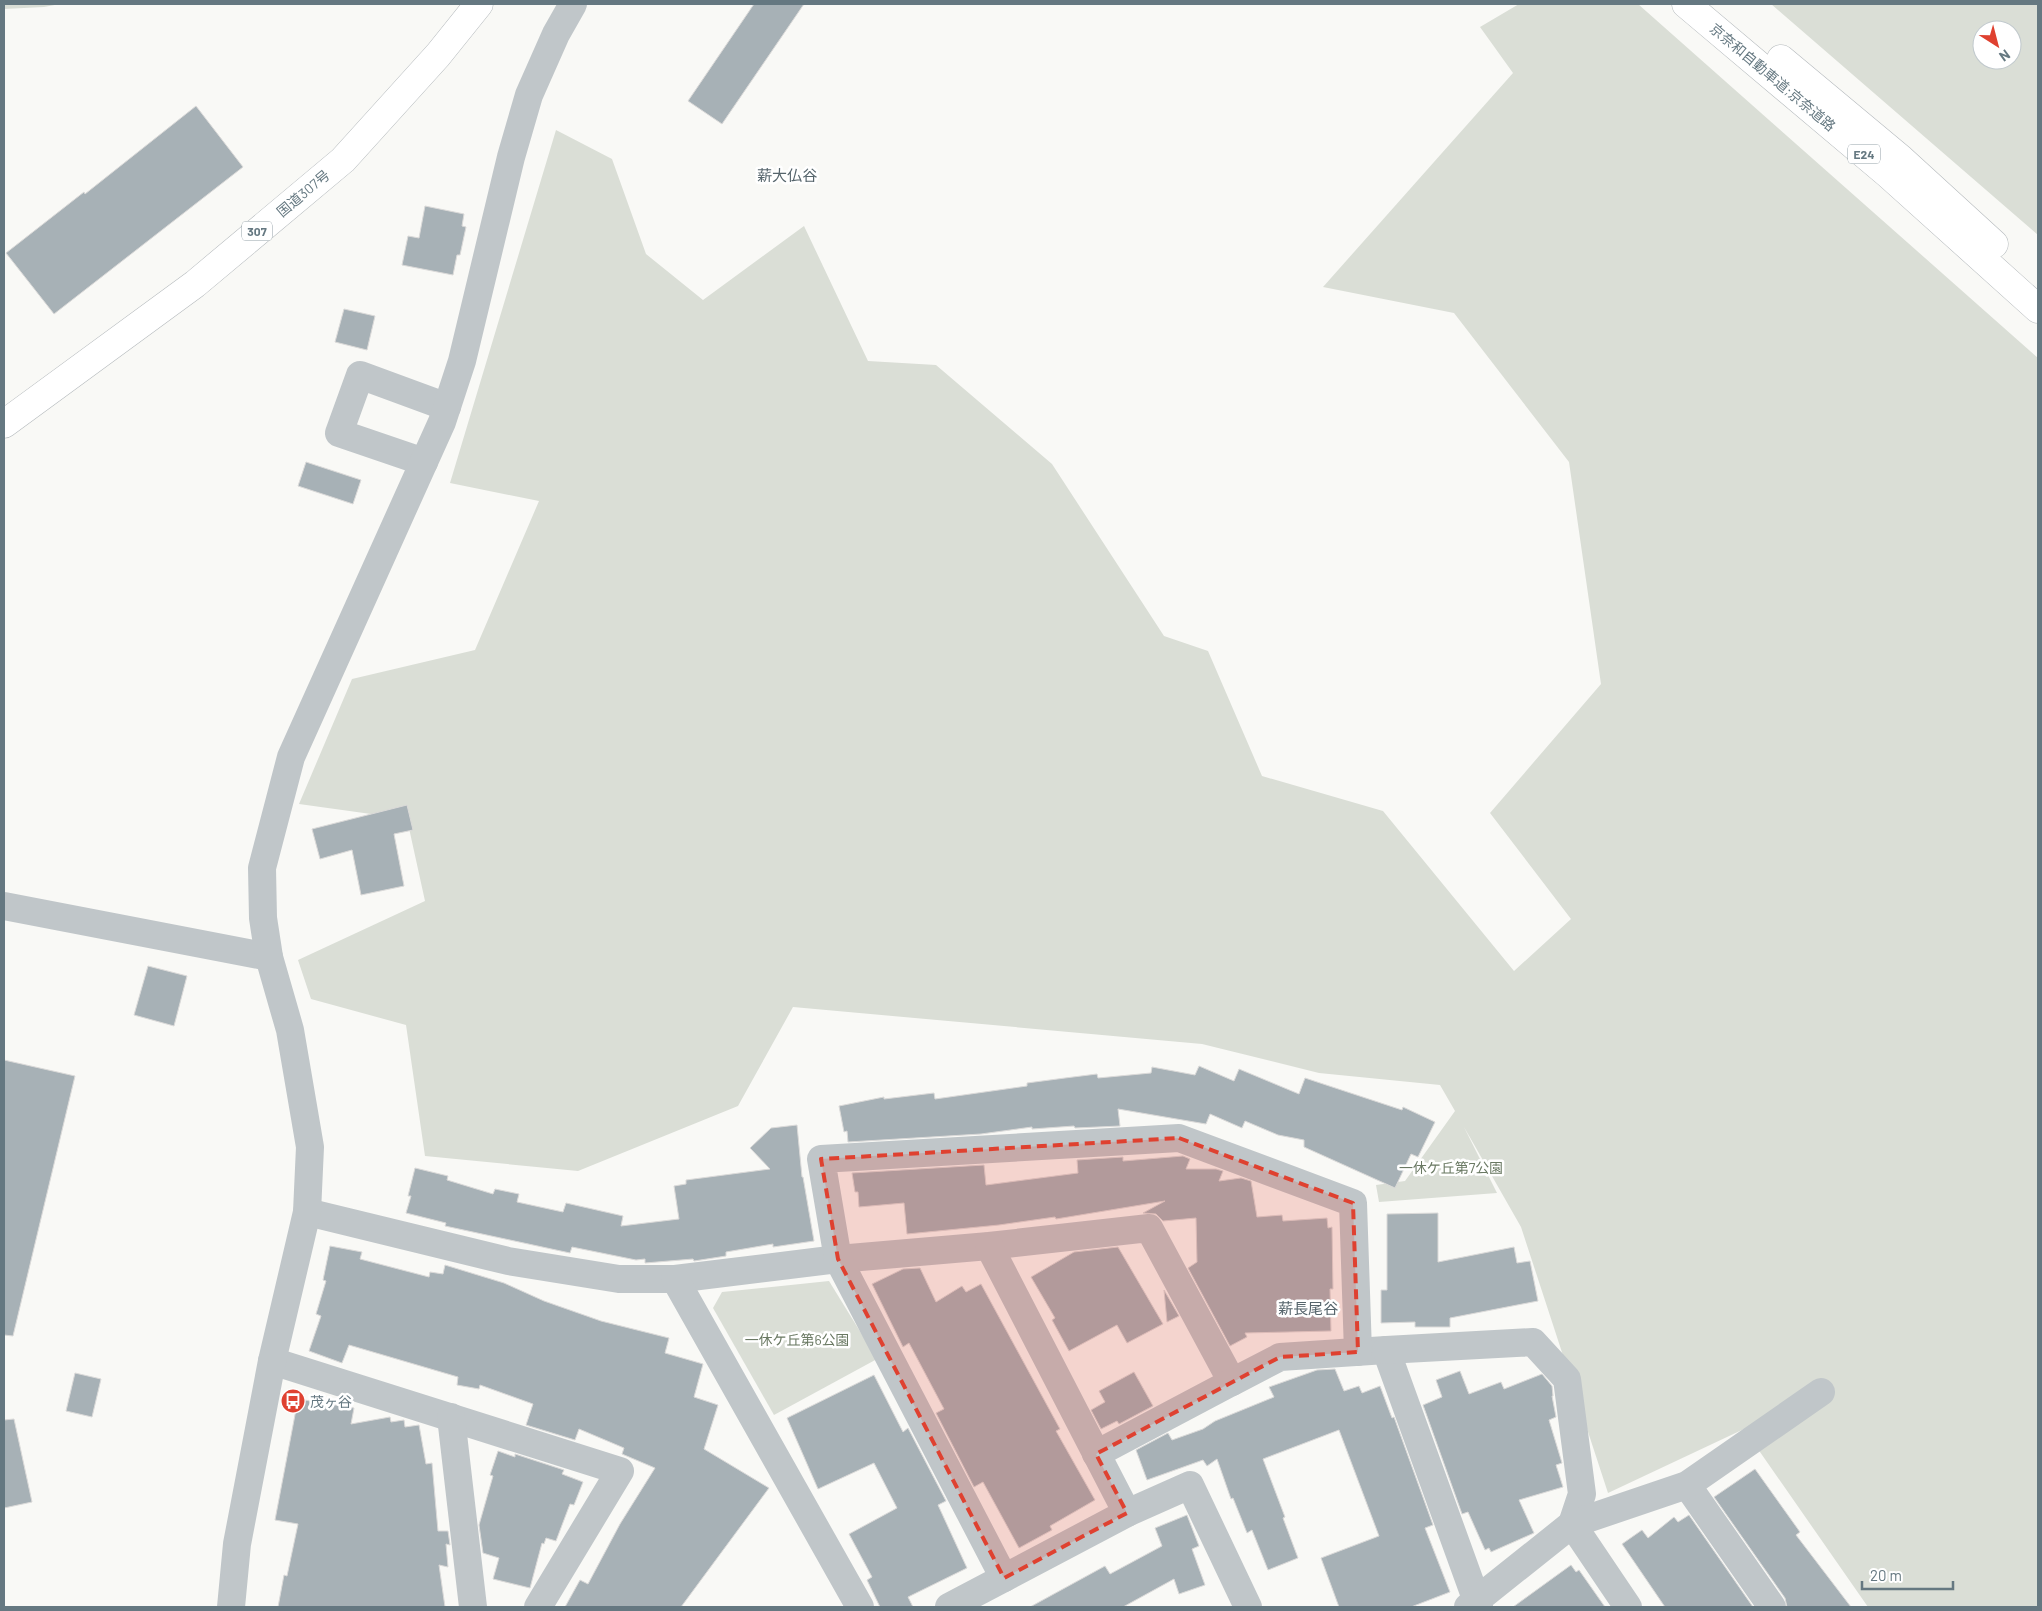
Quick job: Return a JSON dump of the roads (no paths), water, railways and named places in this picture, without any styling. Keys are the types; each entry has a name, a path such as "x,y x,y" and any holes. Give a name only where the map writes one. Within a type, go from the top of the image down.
{"highway":[{"name":"国道307号","path":"4,424 195,284 343,160 438,55 479,4"},
{"name":"京奈和自動車道;京奈道路","path":"1686,4 1889,175 2038,309"},
{"name":"京奈和自動車道;京奈道路","path":"1715,4 1901,159 2038,284"}],"street":[{"path":"231,1607 237,1544 272,1361 307,1212 310,1147 290,1030 270,957 263,918 262,868 291,757 447,407 462,360 511,156 529,96 556,34 573,4"},
{"path":"424,462 339,433 360,375 447,407"},
{"path":"4,906 270,957"},
{"path":"1004,1578 838,1259 821,1159 1179,1138 1352,1204 1358,1352"},
{"path":"307,1212 508,1261 619,1279 675,1280 838,1259 989,1246 1150,1228 1232,1382"},
{"path":"989,1246 1127,1513"},
{"path":"675,1280 860,1607"},
{"path":"1096,1454 1280,1357 1533,1342 1567,1379 1582,1494 1572,1524"},
{"path":"1386,1350 1474,1605 1572,1524 1688,1484 1821,1392"},
{"path":"272,1361 620,1471 538,1607"},
{"path":"451,1418 473,1607"},
{"path":"1688,1484 1772,1607"},
{"path":"949,1607 1127,1513 1190,1485 1248,1607"},
{"path":"1572,1524 1628,1607"}],"place":[{"name":"茂ヶ谷","path":"293,1401"}],"district":[{"name":"薪大仏谷","path":"787,175"},
{"name":"薪長尾谷","path":"1308,1308"}],"park label":[{"name":"一休ケ丘第7公園","path":"1451,1167"},
{"name":"一休ケ丘第6公園","path":"797,1339"}]}
